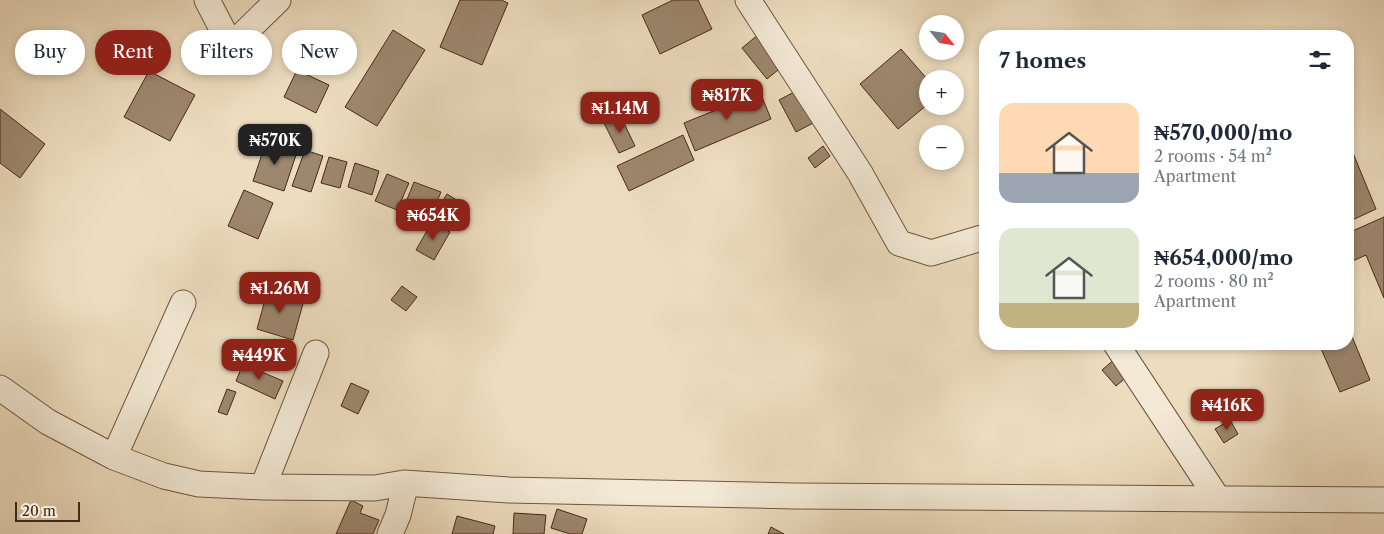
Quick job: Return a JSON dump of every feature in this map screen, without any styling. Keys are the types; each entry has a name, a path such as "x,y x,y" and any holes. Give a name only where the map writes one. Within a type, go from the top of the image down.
{"street":[{"path":"207,0 231,46 278,0"},
{"path":"748,0 860,172 899,244 931,253 979,239"},
{"path":"114,457 183,304"},
{"path":"1120,350 1218,499"},
{"path":"263,487 316,352"},
{"path":"0,388 48,422 114,457 164,476 199,484 263,487 375,488 404,483 509,490 794,496 1384,500"},
{"path":"390,534 398,515 405,486 404,483"}],"building":[{"path":"460,0 501,0 508,3 482,65 440,47"},
{"path":"673,0 698,0 712,29 660,54 642,15"},
{"path":"393,30 425,50 377,126 345,107"},
{"path":"759,34 784,65 767,79 742,48"},
{"path":"901,49 919,70 919,112 898,129 860,84"},
{"path":"147,75 157,75 195,95 170,141 124,117"},
{"path":"295,75 308,75 329,85 316,113 284,97"},
{"path":"798,90 815,122 796,132 779,100"},
{"path":"760,92 771,119 695,151 684,123"},
{"path":"0,109 45,144 20,178 0,163"},
{"path":"620,115 635,146 619,153 604,123"},
{"path":"683,135 694,160 629,191 617,166"},
{"path":"266,142 297,152 284,191 253,181"},
{"path":"823,146 830,156 815,168 808,158"},
{"path":"305,150 323,156 311,192 292,186"},
{"path":"1354,156 1376,209 1354,219"},
{"path":"329,157 347,162 340,188 321,183"},
{"path":"355,163 379,171 372,195 348,187"},
{"path":"387,174 409,183 397,210 375,201"},
{"path":"414,182 441,192 428,223 402,212"},
{"path":"244,190 273,203 258,239 228,226"},
{"path":"447,194 463,204 454,221 437,210"},
{"path":"1384,217 1384,298 1366,255 1354,260 1354,230"},
{"path":"432,222 450,232 434,260 416,250"},
{"path":"402,286 417,297 406,311 391,300"},
{"path":"268,289 304,300 293,340 257,329"},
{"path":"1354,341 1370,380 1340,392 1322,350 1354,350"},
{"path":"1116,358 1130,374 1116,386 1102,370"},
{"path":"243,364 283,381 275,399 236,381"},
{"path":"351,383 369,391 358,414 341,406"},
{"path":"227,389 236,392 227,415 218,412"},
{"path":"1230,420 1238,434 1224,443 1215,429"},
{"path":"351,500 363,506 360,513 379,520 373,534 336,534"},
{"path":"557,509 587,519 582,534 570,534 551,528"},
{"path":"514,513 546,515 544,534 513,534"},
{"path":"457,516 495,526 493,534 452,534"},
{"path":"771,527 784,534 768,534"}]}
